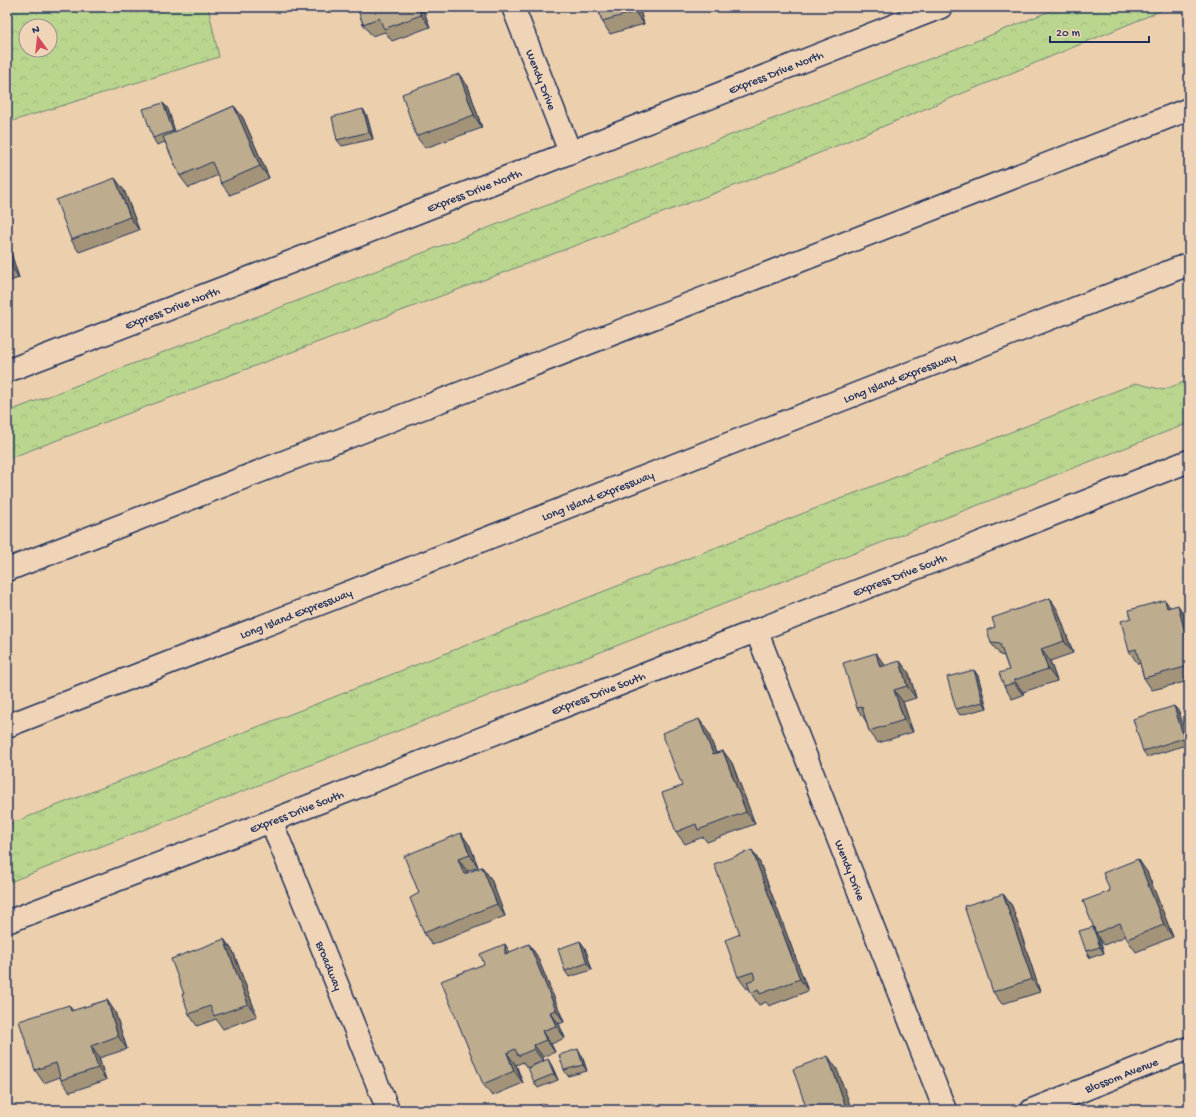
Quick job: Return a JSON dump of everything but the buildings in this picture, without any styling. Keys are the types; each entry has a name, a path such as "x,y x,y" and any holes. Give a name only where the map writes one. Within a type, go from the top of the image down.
{"main road":[{"name":"Wendy Drive","path":"513,7 570,152"},
{"name":"Express Drive North","path":"7,372 941,7"},
{"path":"7,570 1189,109"},
{"name":"Long Island Expressway","path":"7,726 1189,264"},
{"name":"Express Drive South","path":"7,922 1189,461"},
{"name":"Wendy Drive","path":"756,630 945,1110"},
{"name":"Broadway","path":"271,820 388,1110"},
{"name":"Blossom Avenue","path":"1032,1110 1189,1048"}],"green space":[{"path":"7,7 208,7 219,57 9,122 7,114"},
{"path":"1060,7 1170,7 795,163 7,459 7,412 971,43"},
{"path":"1189,380 1189,423 7,883 7,825 1136,383 1163,390"}]}
